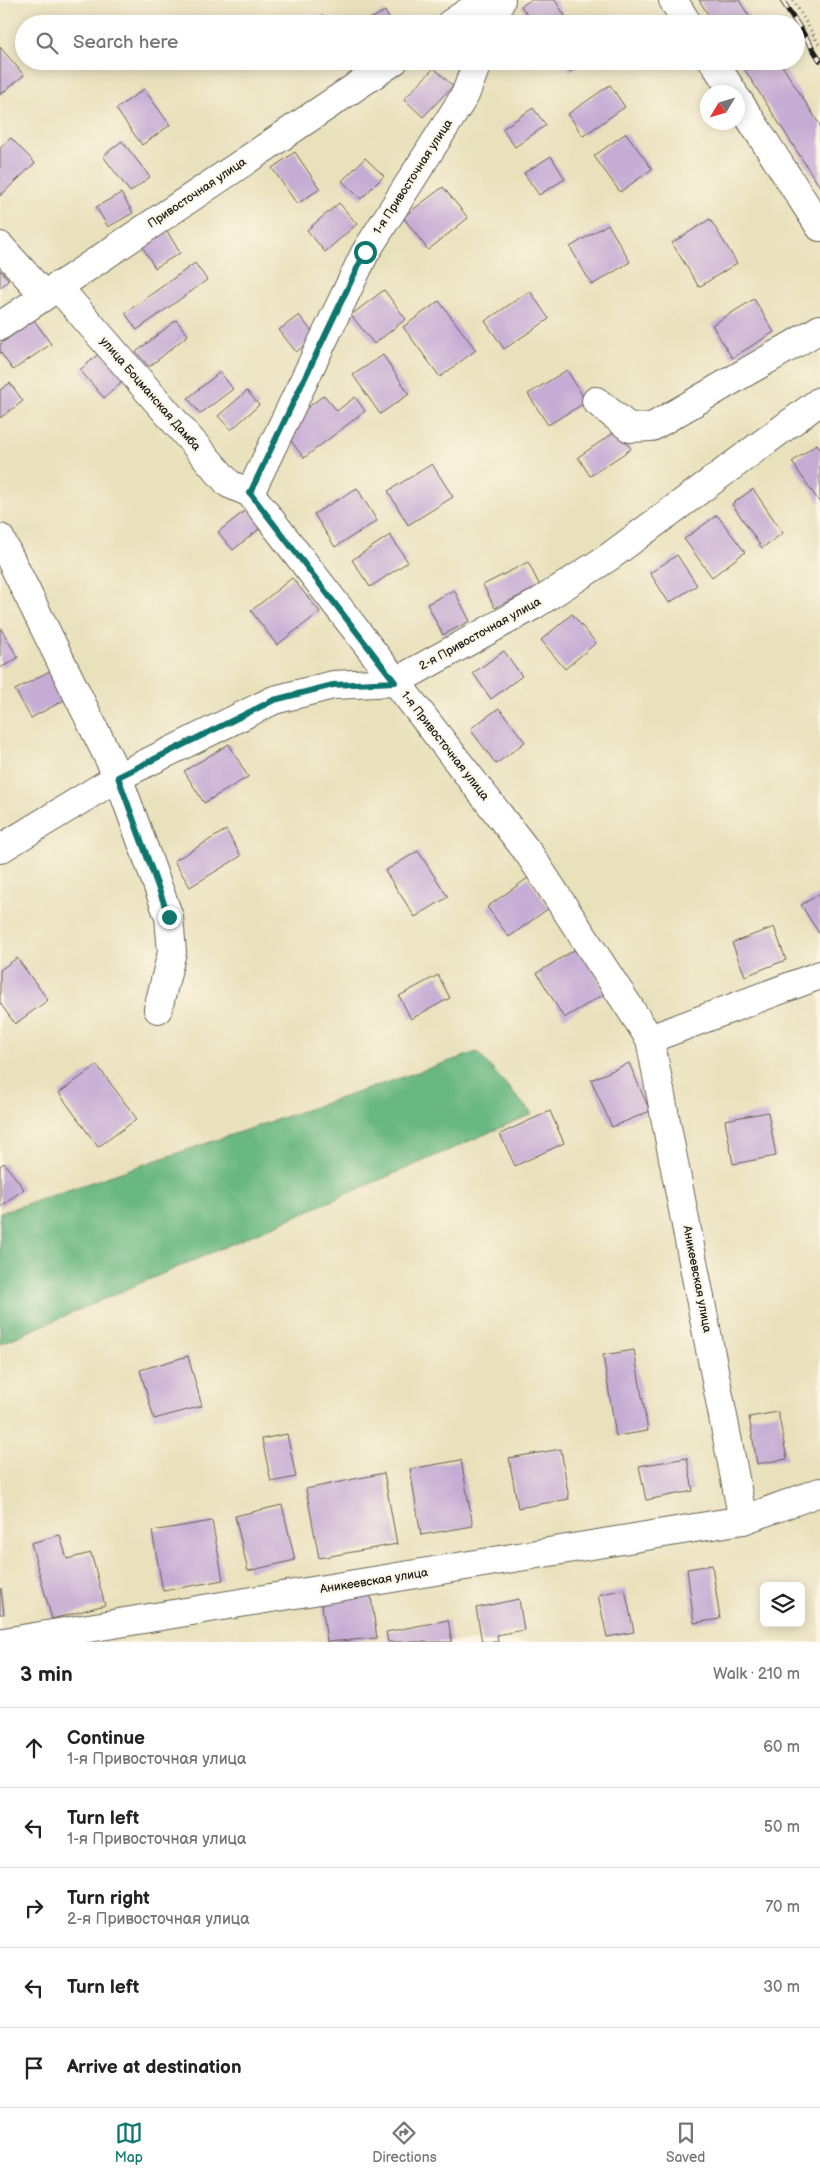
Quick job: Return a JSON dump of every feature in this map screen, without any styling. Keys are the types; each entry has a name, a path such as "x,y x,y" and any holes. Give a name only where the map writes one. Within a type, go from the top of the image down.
{"street":[{"path":"464,15 486,0"},
{"path":"495,15 501,0"},
{"path":"673,0 682,15"},
{"name":"Привосточная улица","path":"0,326 381,70"},
{"name":"1-я Привосточная улица","path":"475,70 465,95 365,252 250,493 530,855 650,1039"},
{"path":"718,70 728,85"},
{"path":"745,111 820,227"},
{"path":"0,246 51,290"},
{"name":"улица Боцманская Дамба","path":"51,290 229,484 250,493"},
{"path":"596,401 630,428 652,427 820,329"},
{"name":"2-я Привосточная улица","path":"0,849 118,777 274,700 333,685 395,682 536,604 609,557 820,401"},
{"path":"0,538 118,777 169,917 172,952 158,1009"},
{"path":"650,1039 820,975"},
{"name":"Аникеевская улица","path":"650,1039 743,1520"},
{"name":"Аникеевская улица","path":"4,1642 743,1520 820,1492"}],"path":[{"path":"793,0 802,15"},
{"path":"805,20 820,46"}],"green space":[{"path":"477,1052 532,1114 0,1344 0,1213"}],"building":[{"path":"531,0 555,0 564,15 527,15 521,6"},
{"path":"699,0 739,0 748,15 708,15"},
{"path":"385,11 387,15 378,15"},
{"path":"0,47 15,64 15,70 20,70 24,75 0,95"},
{"path":"432,70 436,70 453,86 423,117 404,99"},
{"path":"745,70 785,70 820,125 820,187"},
{"path":"610,85 625,107 583,136 568,114"},
{"path":"144,89 170,125 142,145 116,109"},
{"path":"533,108 546,125 515,147 502,129"},
{"path":"626,133 652,169 620,192 594,156"},
{"path":"11,138 35,163 0,196 0,148"},
{"path":"122,141 150,177 130,192 103,156"},
{"path":"295,152 320,189 297,204 272,168"},
{"path":"551,156 565,179 539,195 524,173"},
{"path":"365,158 384,176 361,199 342,181"},
{"path":"443,187 468,218 428,250 403,217"},
{"path":"121,193 133,213 108,227 96,207"},
{"path":"339,203 357,224 325,252 307,230"},
{"path":"710,219 737,263 699,287 672,243"},
{"path":"608,224 630,262 592,285 570,247"},
{"path":"167,231 180,253 155,268 142,246"},
{"path":"195,263 207,280 137,330 125,313"},
{"path":"0,270 9,280 0,288"},
{"path":"384,290 406,319 374,344 351,315"},
{"path":"530,291 549,319 504,349 485,321"},
{"path":"754,299 774,332 732,358 712,325"},
{"path":"439,301 476,350 440,377 403,327"},
{"path":"299,315 316,337 296,352 279,330"},
{"path":"34,320 51,344 13,370 0,352 0,344"},
{"path":"176,320 188,335 149,367 136,352"},
{"path":"102,351 126,379 104,398 80,370"},
{"path":"383,355 409,394 380,414 353,375"},
{"path":"567,370 586,402 548,425 528,394"},
{"path":"220,372 233,389 200,414 188,398"},
{"path":"10,383 23,401 0,418 0,390"},
{"path":"247,391 259,405 231,430 218,416"},
{"path":"324,395 337,411 355,397 365,411 304,458 281,428"},
{"path":"618,430 631,449 590,476 578,457"},
{"path":"817,444 820,448 820,503 792,462"},
{"path":"432,464 453,497 408,525 388,491"},
{"path":"357,488 377,521 335,547 314,514"},
{"path":"753,489 783,533 762,548 732,504"},
{"path":"248,508 263,526 233,550 218,532"},
{"path":"717,515 745,552 712,577 684,539"},
{"path":"390,535 408,562 370,587 352,560"},
{"path":"677,555 697,585 669,603 650,573"},
{"path":"528,562 540,586 495,608 483,585"},
{"path":"292,578 320,612 277,645 251,611"},
{"path":"454,590 470,621 443,635 427,604"},
{"path":"572,614 596,643 565,669 541,640"},
{"path":"0,627 18,658 0,668"},
{"path":"504,651 522,676 491,699 473,673"},
{"path":"55,668 70,697 31,718 15,690"},
{"path":"499,708 525,742 496,764 470,729"},
{"path":"229,744 248,777 204,803 184,771"},
{"path":"226,830 241,856 190,887 174,861"},
{"path":"418,851 448,897 415,917 385,871"},
{"path":"528,878 549,908 509,937 487,907"},
{"path":"820,894 820,935 801,905"},
{"path":"774,927 786,960 745,976 732,943"},
{"path":"579,947 606,993 564,1018 537,973"},
{"path":"17,958 48,1000 15,1024 0,1003 0,970"},
{"path":"438,975 450,998 411,1019 399,996"},
{"path":"629,1063 650,1111 612,1127 591,1080"},
{"path":"97,1065 137,1119 98,1147 59,1093"},
{"path":"550,1111 564,1143 515,1166 500,1134"},
{"path":"768,1112 776,1156 733,1164 725,1120"},
{"path":"4,1163 24,1189 0,1207 0,1166"},
{"path":"634,1350 648,1431 616,1436 603,1355"},
{"path":"188,1356 202,1406 154,1419 140,1370"},
{"path":"778,1412 787,1459 757,1464 749,1417"},
{"path":"287,1434 296,1477 271,1482 262,1439"},
{"path":"561,1449 569,1499 518,1508 509,1458"},
{"path":"687,1458 693,1491 646,1500 639,1466"},
{"path":"461,1460 473,1526 421,1535 410,1469"},
{"path":"384,1473 397,1544 319,1558 306,1489"},
{"path":"282,1505 295,1560 248,1571 235,1516"},
{"path":"212,1521 223,1580 163,1591 152,1531"},
{"path":"60,1535 67,1559 91,1553 105,1605 52,1619 31,1543"},
{"path":"712,1565 720,1619 694,1623 687,1569"},
{"path":"1,1588 4,1614 0,1614"},
{"path":"625,1589 634,1632 607,1637 598,1595"},
{"path":"370,1590 377,1638 327,1642 321,1597"},
{"path":"519,1599 524,1630 497,1635 498,1642 482,1642 476,1608"},
{"path":"448,1620 452,1642 388,1642 386,1632"}],"railway":[{"path":"782,0 792,15"},
{"path":"805,36 820,60"}],"route":[{"path":"169,917 118,777 274,700 333,685 395,682 250,493 365,252"}]}
